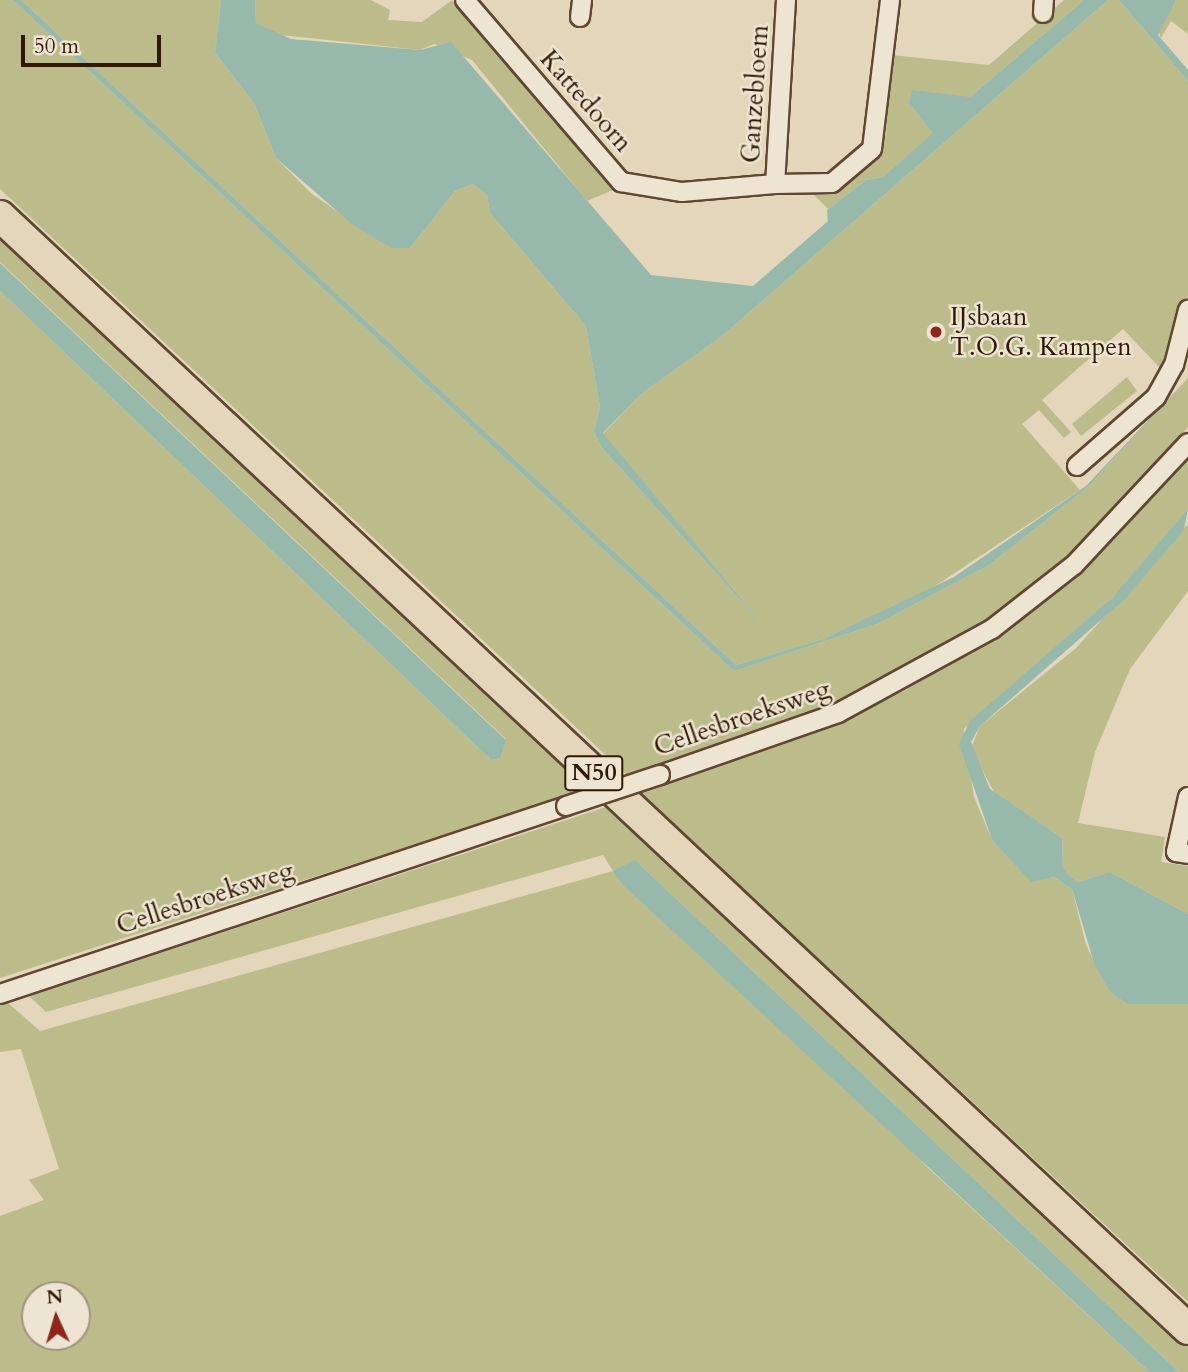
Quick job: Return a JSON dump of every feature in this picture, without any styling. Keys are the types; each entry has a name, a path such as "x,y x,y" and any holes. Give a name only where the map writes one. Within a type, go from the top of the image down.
{"highway":[{"name":"N50","path":"0,201 1188,1314"},
{"name":"N50","path":"0,216 1188,1329"}],"street":[{"name":"Kattedoorn","path":"465,0 621,182 682,192 775,184"},
{"name":"Ganzebloem","path":"786,0 775,184 832,183 872,149 890,0"},
{"path":"1077,467 1156,397 1174,365 1188,310"},
{"name":"Cellesbroeksweg","path":"0,994 660,775 838,713 972,642 1074,565 1188,443"},
{"path":"1188,797 1176,852 1188,854"}],"green space":[{"path":"0,0 13,0 734,671 877,624 989,565 1088,487 1188,378 1188,427 1103,530 961,640 830,706 627,775 0,189"},
{"path":"21,0 221,0 215,53 254,103 276,158 312,194 391,248 410,248 455,191 473,184 487,195 490,213 586,326 600,407 594,432 602,448 764,626 603,434 641,394 722,336 1108,0 1119,0 1188,81 1188,296 1163,371 1123,329 1042,400 1071,432 1064,438 1039,410 1022,424 1080,490 926,592 823,639 736,665"},
{"path":"255,0 371,0 390,10 388,20 422,22 452,0 613,190 587,201 472,60 434,44 420,50 272,34 256,23"},
{"path":"1064,0 1084,0 970,97 909,103 934,133 883,177 866,180 828,209 812,193 886,135 891,55 989,65"},
{"path":"1176,0 1188,0 1188,34 1171,21 1161,38 1158,30"},
{"path":"0,229 596,786 0,978 0,291 491,760 501,758 506,739 0,262"},
{"path":"1127,377 1137,391 1081,436 1072,424"},
{"path":"1188,452 1188,509 1168,538 1113,597 964,729 974,797 992,840 1031,881 1054,877 1072,889 1086,945 1111,993 1127,1004 1188,1004 1188,1302 639,792 827,726 904,691 993,637 1112,539"},
{"path":"1188,524 1188,591 1130,669 1095,752 1078,823 1165,837 1161,862 1188,866 1188,914 1110,872 1078,882 1070,876 1063,868 1062,838 995,794 971,748 980,726 1076,648"},
{"path":"615,804 1188,1339 1188,1372 1179,1372 635,860 926,1166 1150,1372 0,1372 0,1216 44,1200 29,1180 59,1169 21,1049 0,1052 0,1005 7,1002 40,1031 613,871 603,855 46,1012 29,996"}],"shaded area":[{"path":"13,0 21,0 736,665 823,639 954,577 1086,486 1188,378 1088,487 989,565 877,624 734,671"},
{"path":"221,0 255,0 256,23 291,39 420,50 451,42 651,275 753,286 828,221 827,210 866,180 883,177 933,133 909,103 912,90 970,97 1084,0 1108,0 722,336 641,394 603,433 764,626 602,448 594,432 600,407 586,326 490,213 487,195 473,184 455,191 410,248 391,248 352,224 276,158 254,103 215,53"},
{"path":"1119,0 1176,0 1158,35 1188,70 1188,81"},
{"path":"0,263 506,740 501,758 491,760 0,291"},
{"path":"1188,509 1184,530 1125,599 980,726 971,742 990,789 1062,838 1063,868 1070,876 1078,882 1110,872 1188,914 1188,1004 1127,1004 1111,993 1095,966 1072,889 1054,877 1031,882 992,840 959,744 970,721 1113,597"},
{"path":"635,860 1179,1372 1150,1372 624,886 613,871"}],"place":[{"name":"IJsbaan T.O.G. Kampen","path":"936,332"}]}
